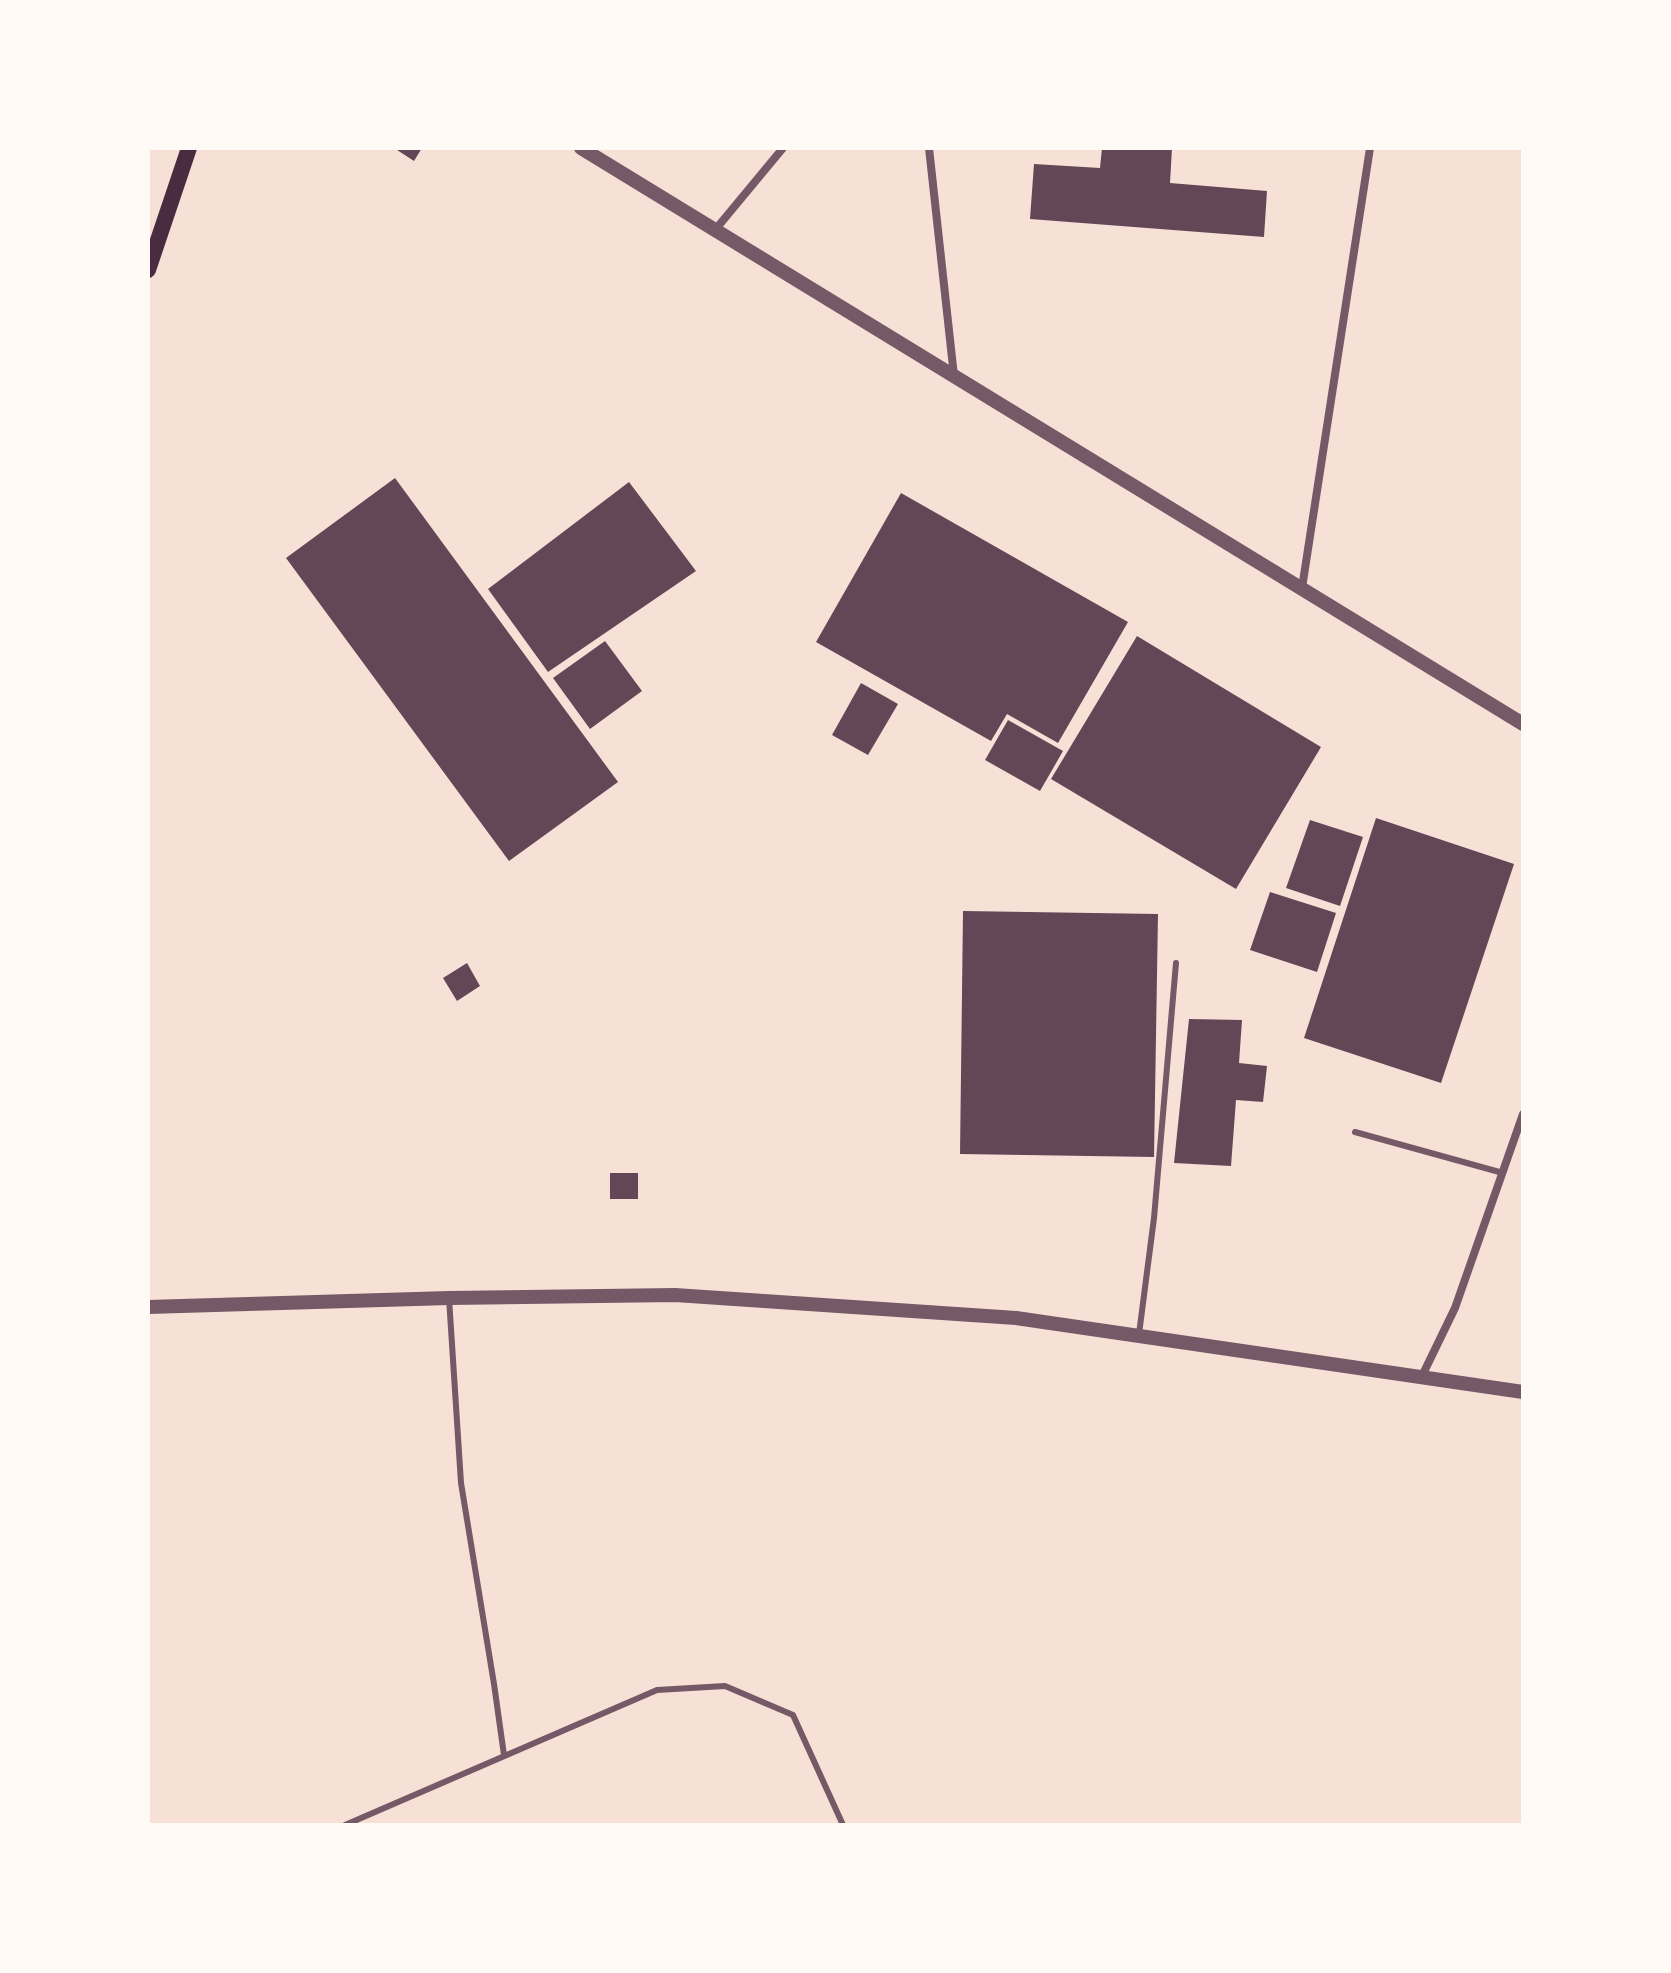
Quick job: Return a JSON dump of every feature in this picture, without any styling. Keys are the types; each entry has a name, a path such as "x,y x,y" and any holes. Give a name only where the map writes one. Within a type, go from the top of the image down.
{"main road":[{"path":"148,270 189,148"}],"street":[{"path":"581,148 1523,724"},
{"path":"715,230 783,148"},
{"path":"929,148 954,377"},
{"path":"1302,588 1370,148"},
{"path":"1422,1376 1455,1308 1523,1114"},
{"path":"148,1307 675,1295 1016,1318 1523,1392"}],"lane":[{"path":"1139,1336 1154,1218 1176,963"},
{"path":"1355,1132 1503,1173"},
{"path":"449,1298 461,1483 504,1755"},
{"path":"347,1825 657,1690 725,1686 793,1715 843,1825"}],"building":[{"path":"394,148 422,148 414,161"},
{"path":"1102,148 1172,148 1170,183 1267,191 1264,237 1030,219 1034,164 1100,168"},
{"path":"395,478 618,782 509,861 286,558"},
{"path":"629,482 696,571 548,672 488,589"},
{"path":"901,493 1128,622 1058,743 1007,714 991,741 816,642"},
{"path":"1137,636 1321,747 1236,889 1051,779"},
{"path":"605,641 642,691 590,729 553,678"},
{"path":"861,683 898,704 868,755 832,735"},
{"path":"1008,720 1063,751 1040,791 985,760"},
{"path":"1376,818 1514,864 1441,1083 1304,1038"},
{"path":"1310,820 1363,837 1340,906 1286,888"},
{"path":"1270,892 1336,913 1317,972 1250,950"},
{"path":"963,911 1158,914 1154,1157 960,1154"},
{"path":"467,963 480,986 457,1001 443,978"},
{"path":"1189,1019 1242,1020 1239,1063 1267,1066 1263,1102 1236,1100 1231,1166 1174,1163"},
{"path":"610,1173 638,1173 638,1199 610,1199"}]}
